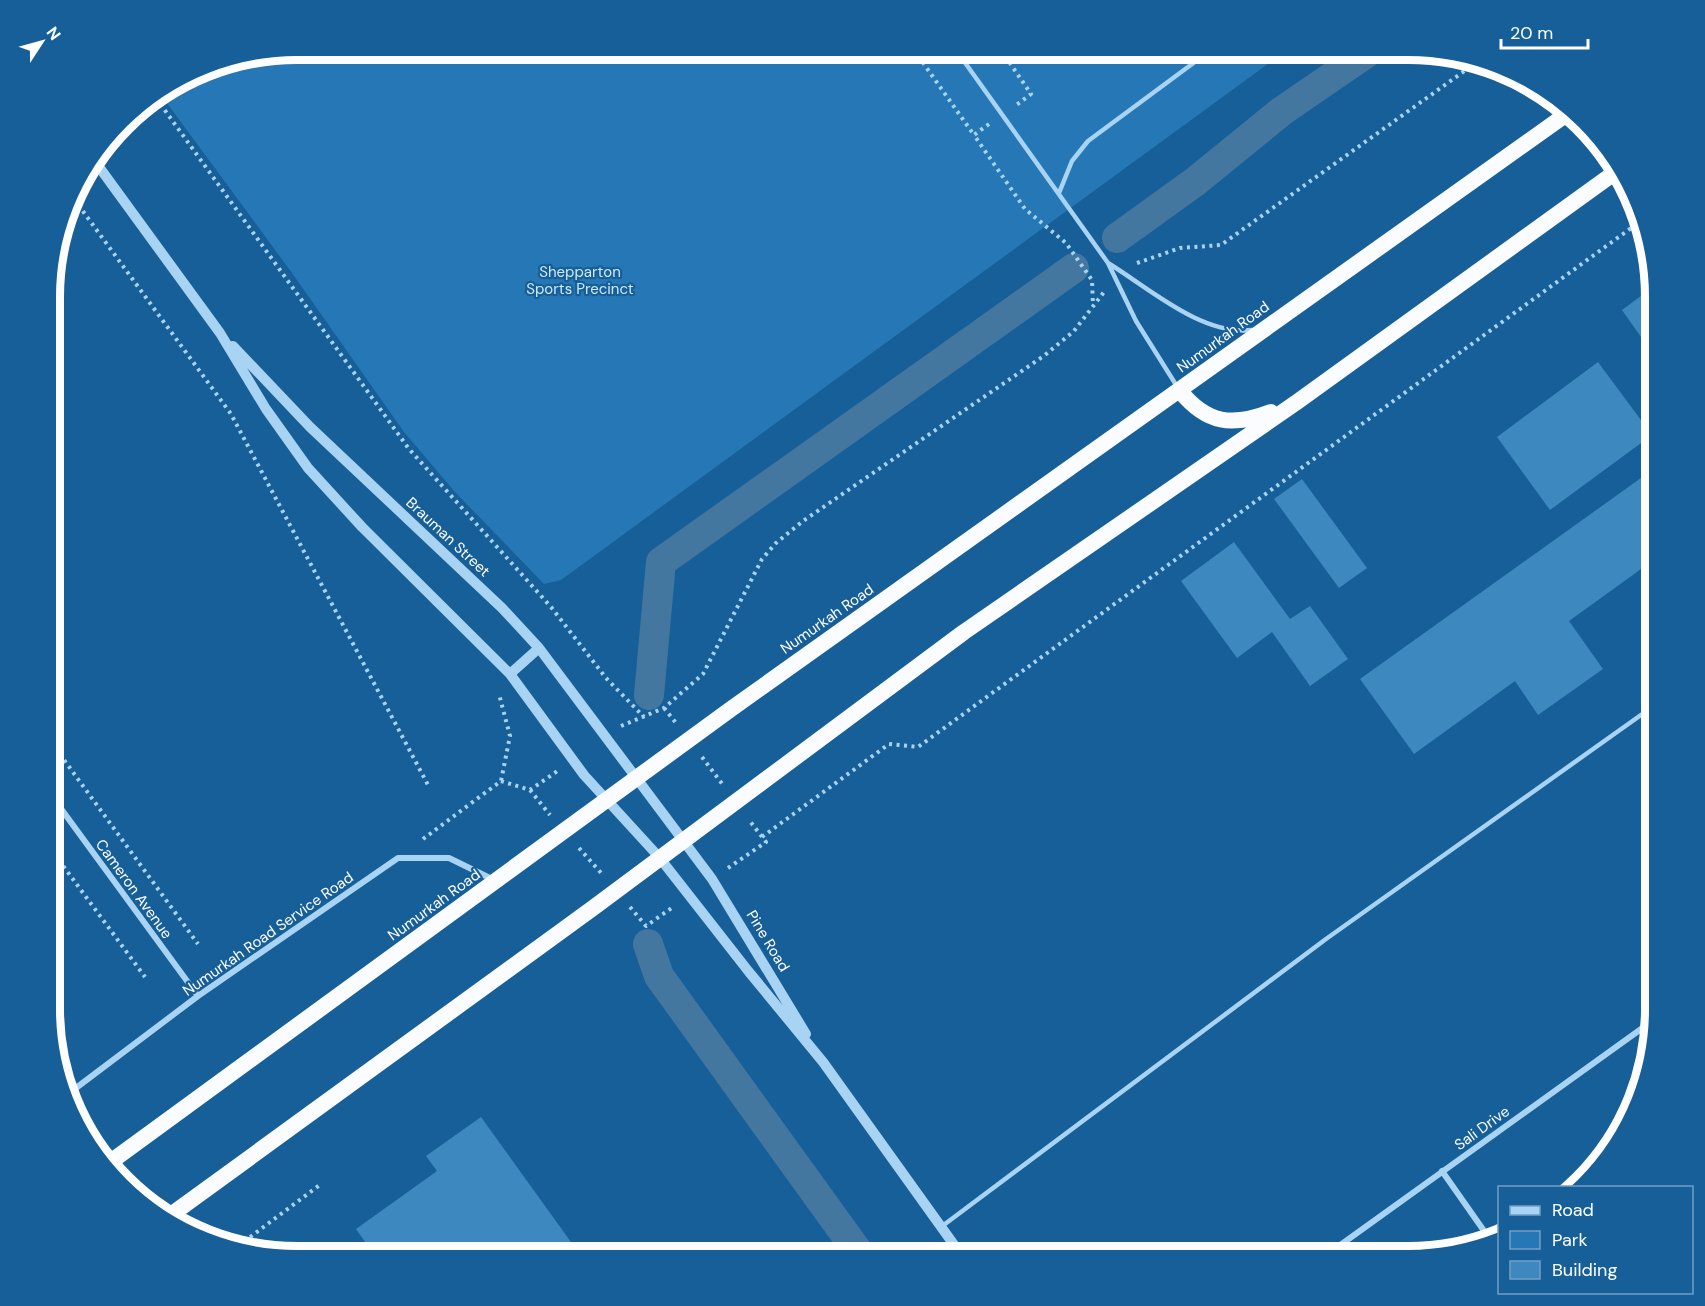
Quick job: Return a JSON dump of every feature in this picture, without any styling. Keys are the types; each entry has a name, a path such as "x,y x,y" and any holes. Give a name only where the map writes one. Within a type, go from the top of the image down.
{"highway":[{"name":"Numurkah Road","path":"114,1159 607,802 740,702 1562,117"},
{"path":"174,1211 616,890 973,626 1297,402 1611,175"},
{"path":"1180,391 1204,414 1223,421 1258,418 1297,402"}],"street":[{"name":"Brauman Street","path":"99,167 220,333 266,409 308,468 362,527 510,674 607,802"},
{"name":"Brauman Street","path":"220,333 318,435 502,608 539,648 636,780"},
{"path":"510,674 539,648"},
{"name":"Pine Road","path":"636,780 726,899 823,1062"},
{"name":"Pine Road","path":"607,802 659,857 748,972 823,1062 955,1246"},
{"name":"Cameron Avenue","path":"60,807 198,996"},
{"path":"398,858 449,858 497,882"},
{"name":"Numurkah Road Service Road","path":"75,1090 198,996 398,858"},
{"name":"Sali Drive","path":"1338,1246 1644,1027"},
{"path":"1442,1171 1485,1233"}],"lane":[{"path":"963,60 1108,263 1136,321 1180,391"},
{"path":"1059,193 1068,170 1082,147 1101,130 1197,60"},
{"path":"1108,263 1209,326 1247,331 1268,327"},
{"path":"941,1227 1326,939 1645,712"}],"path":[{"path":"921,60 974,135"},
{"path":"1125,273 1136,264 1169,250 1221,245 1469,68"},
{"path":"160,104 409,449 551,607 606,678 644,717"},
{"path":"78,205 231,414 428,785"},
{"path":"762,837 889,744 918,747 1634,227"},
{"path":"1066,243 1092,280 1093,306"},
{"path":"605,738 623,726 664,708 703,674 762,559 776,543 850,487 1046,355 1074,331 1116,281"},
{"path":"398,858 501,781 510,736 499,696 510,674"},
{"path":"60,754 198,944"},
{"path":"530,790 573,760"},
{"path":"501,781 530,790 646,926"},
{"path":"60,862 145,977"},
{"path":"246,1240 321,1184"}],"green space":[{"name":"Shepparton Sports Precinct","path":"297,60 1273,60 561,580 544,584 455,492 404,432 292,273 165,100 192,84 236,68 266,62"}],"building":[{"path":"1645,293 1645,343 1622,310"},
{"path":"1598,362 1645,426 1645,440 1550,510 1497,437"},
{"path":"1641,478 1645,484 1645,566 1569,621 1603,669 1538,715 1515,681 1414,754 1360,679"},
{"path":"1302,479 1367,568 1339,588 1274,499"},
{"path":"1234,542 1290,619 1310,606 1348,659 1310,686 1272,632 1237,658 1181,581"},
{"path":"481,1117 574,1246 368,1246 356,1229 437,1171 426,1156"}],"waterway":[{"path":"1117,238 1196,181 1282,111 1356,60"},
{"path":"649,695 661,562 1074,268"},
{"path":"648,944 659,976 854,1246"}]}
